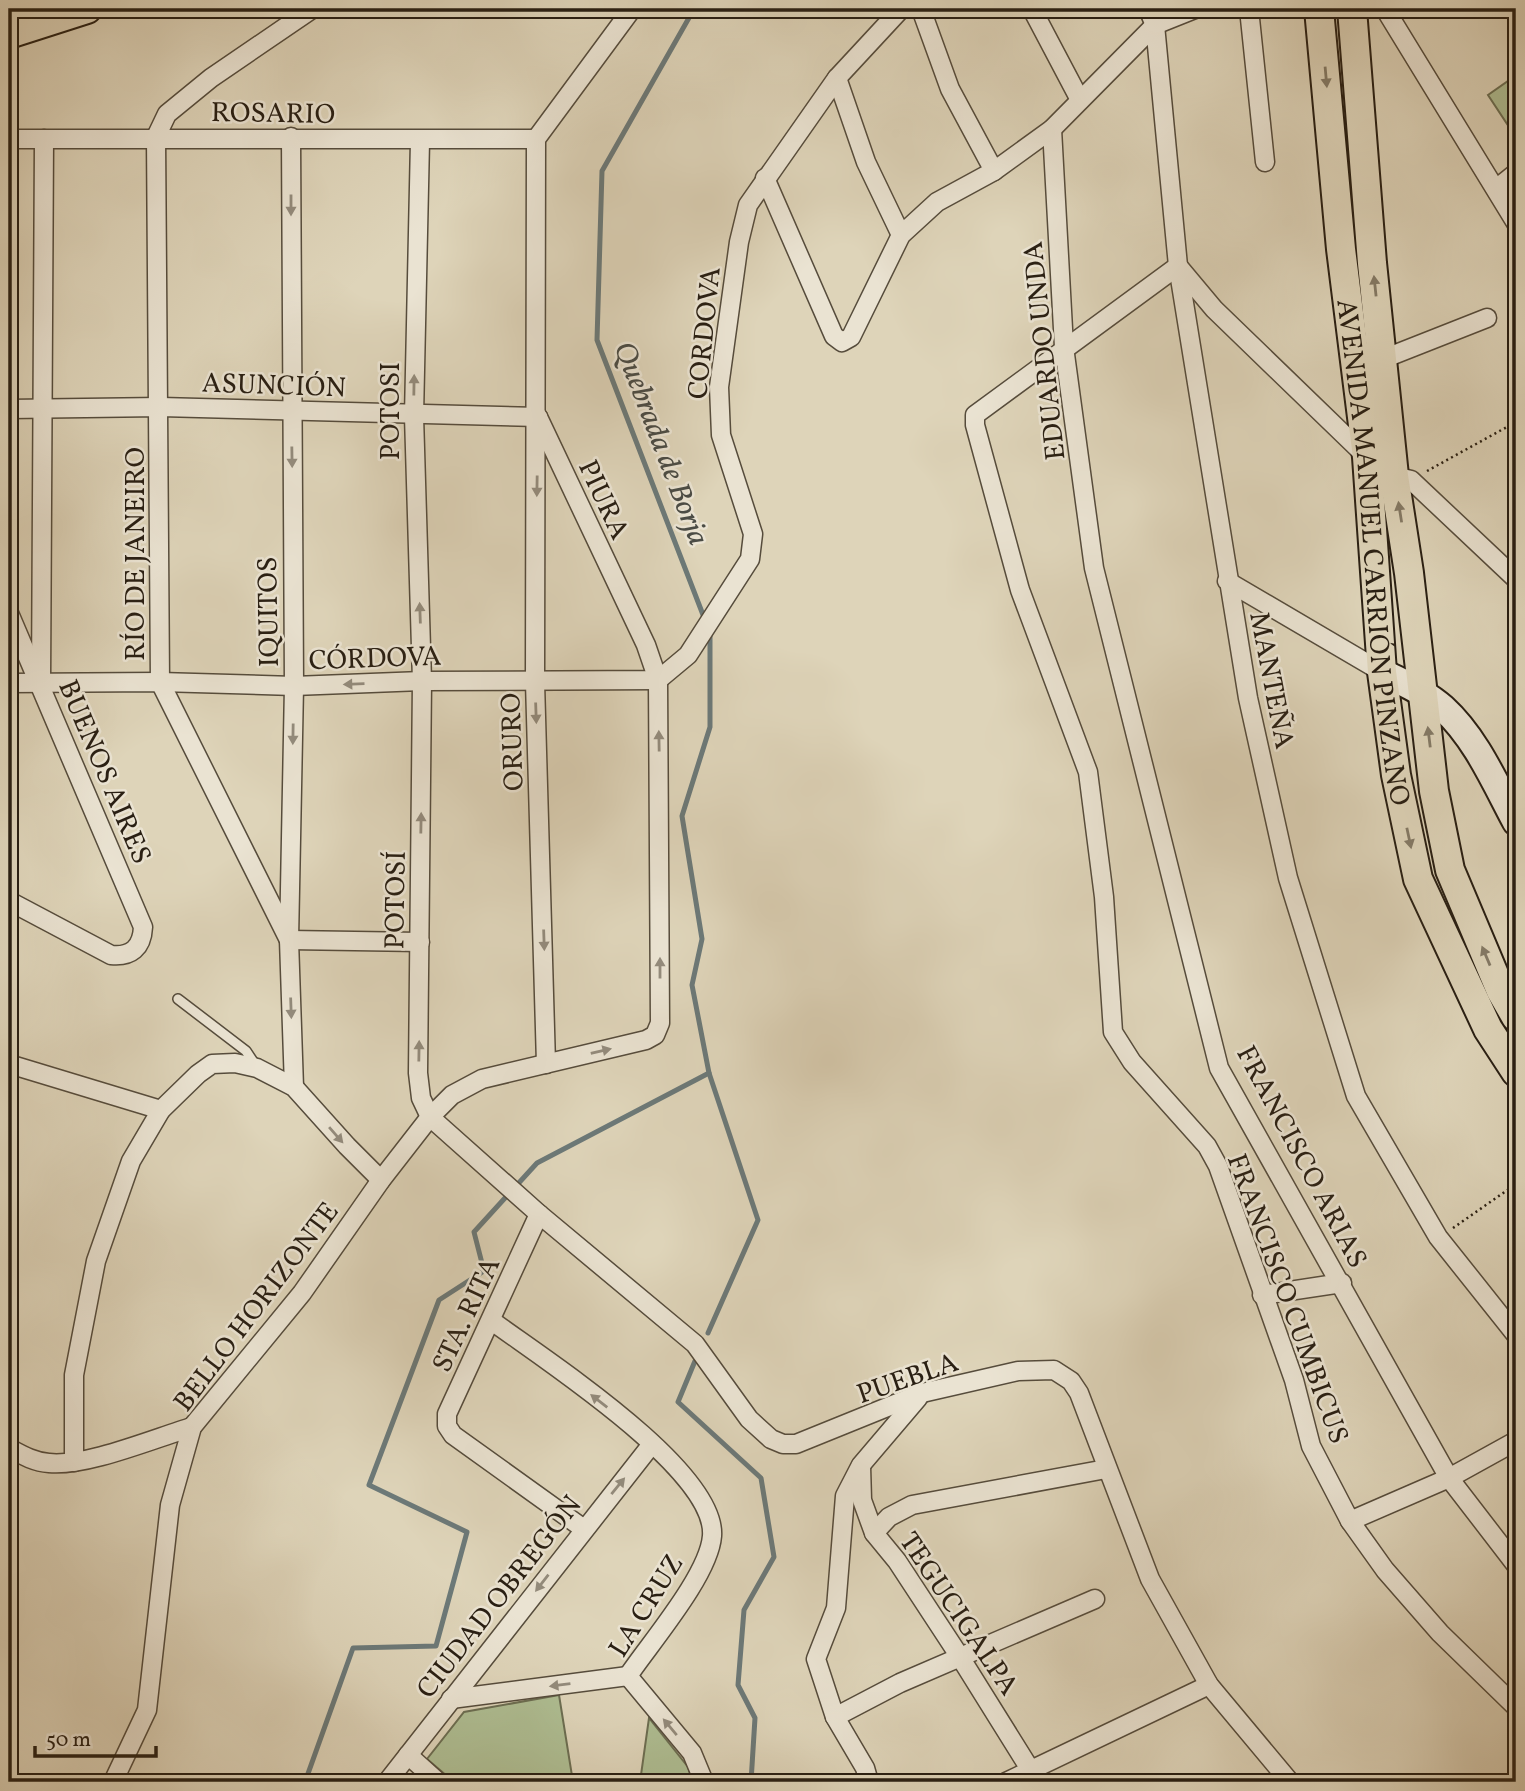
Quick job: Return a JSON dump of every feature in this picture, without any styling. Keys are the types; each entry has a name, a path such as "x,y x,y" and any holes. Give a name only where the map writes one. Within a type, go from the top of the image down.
{"main road":[{"path":"9,34 87,9"},
{"name":"AVENIDA MANUEL CARRIÓN PINZANO","path":"1319,9 1341,249 1367,457 1382,672 1396,775 1418,879 1488,1029 1516,1072"},
{"name":"AVENIDA MANUEL CARRIÓN PINZANO","path":"1352,9 1383,359 1403,478 1434,791 1450,870 1502,991 1516,1017"}],"street":[{"path":"156,137 167,114 202,85 312,9"},
{"path":"536,139 632,9"},
{"name":"CORDOVA","path":"658,680 688,655 750,559 753,534 722,435 719,387 748,205 837,78 901,9"},
{"path":"921,9 950,89 994,171"},
{"path":"1032,9 1080,100"},
{"path":"765,178 834,336 842,342 851,337 901,235 937,202 994,171 1052,129 1152,17 1195,9"},
{"path":"1249,9 1265,162"},
{"path":"1385,9 1516,222"},
{"name":"MANTEÑA","path":"1152,17 1178,266 1227,581 1248,698 1288,878 1356,1096 1382,1146 1438,1237 1516,1335"},
{"path":"837,78 866,162 901,235"},
{"name":"EDUARDO UNDA","path":"1052,129 1063,347 1094,568"},
{"name":"RÍO DE JANEIRO","path":"156,137 161,407 160,682 289,940"},
{"name":"IQUITOS","path":"291,137 294,686 289,940 294,1087"},
{"name":"ROSARIO","path":"9,139 536,139"},
{"path":"41,684 44,139"},
{"name":"PIURA","path":"536,139 538,417 646,645 658,680 660,1023 655,1035"},
{"name":"POTOSI","path":"420,141 414,416 422,681"},
{"path":"1496,189 1516,173"},
{"path":"1063,347 1178,266 1214,309 1367,457 1403,478 1516,579"},
{"path":"1383,359 1487,318"},
{"name":"FRANCISCO CUMBICUS","path":"1063,347 975,415 975,425 1020,590 1088,772 1104,897 1113,1032 1132,1062 1207,1146 1218,1166 1294,1380 1311,1446 1350,1521 1385,1570 1440,1633 1516,1707"},
{"name":"ASUNCIÓN","path":"9,409 161,407 414,416 538,417"},
{"name":"ORURO","path":"538,417 535,682 546,1064"},
{"name":"FRANCISCO ARIAS","path":"1094,568 1219,1068 1342,1283 1389,1374 1448,1478 1516,1565"},
{"path":"1227,581 1382,672 1423,693 1444,709 1474,746 1516,822"},
{"name":"BUENOS AIRES","path":"9,613 143,927 143,939 136,950 123,956 111,955 9,901"},
{"name":"CÓRDOVA","path":"9,683 160,682 294,686 422,681 658,680"},
{"name":"POTOSÍ","path":"422,681 418,1073 421,1098 430,1116"},
{"path":"289,940 420,942"},
{"name":"BELLO HORIZONTE","path":"113,1782 147,1710 170,1505 192,1427 302,1293 381,1180 430,1116 452,1095 482,1079 646,1040 655,1035"},
{"path":"74,1462 74,1375 96,1261 131,1161 161,1111 212,1064 223,1062 257,1068 294,1087 381,1180"},
{"path":"9,1064 161,1111"},
{"name":"PUEBLA","path":"430,1116 539,1214 695,1344 749,1419 771,1439 783,1444 808,1441 922,1393 1018,1371 1054,1370 1071,1381 1079,1393 1150,1579 1209,1685 1290,1782"},
{"name":"STA. RITA","path":"539,1214 447,1414 447,1426 453,1436 584,1529"},
{"path":"1262,1295 1342,1283"},
{"name":"LA CRUZ","path":"492,1321 652,1444 678,1466 694,1489 712,1533 698,1574 628,1676 692,1753 704,1782"},
{"path":"869,1782 865,1768 835,1717 816,1659 837,1599 842,1508 860,1465 922,1393"},
{"path":"9,1448 32,1460 51,1464 74,1462 192,1427"},
{"path":"1350,1521 1448,1478 1516,1441"},
{"name":"CIUDAD OBREGÓN","path":"387,1782 652,1444"},
{"name":"TEGUCIGALPA","path":"860,1465 862,1500 874,1533 897,1561 1035,1776"},
{"path":"874,1533 889,1517 912,1505 1107,1469"},
{"path":"835,1717 960,1657 1095,1599"},
{"path":"451,1699 628,1676"},
{"path":"1006,1782 1035,1776 1209,1685"},
{"path":"408,1755 439,1782"}],"lane":[{"path":"178,999 246,1051 257,1068"}],"path":[{"path":"1403,478 1516,422"},
{"path":"1438,1237 1516,1184"}],"green space":[{"path":"1508,81 1516,94 1515,136 1488,95"},
{"path":"559,1695 573,1782 454,1782 427,1759 464,1712"},
{"path":"649,1718 688,1767 693,1782 640,1782"}],"waterway":[{"name":"Quebrada de Borja","path":"694,9 602,171 597,340 705,620"},
{"name":"Quebrada de Borja","path":"708,1333 758,1220 709,1073 692,985 702,939 682,816 710,727 710,634"},
{"path":"305,1782 353,1648 436,1646 467,1532 369,1485 439,1300 484,1271 474,1232 537,1163 709,1073"},
{"path":"695,1361 678,1402 761,1478 774,1557 744,1610 738,1685 755,1718 751,1782"}]}
